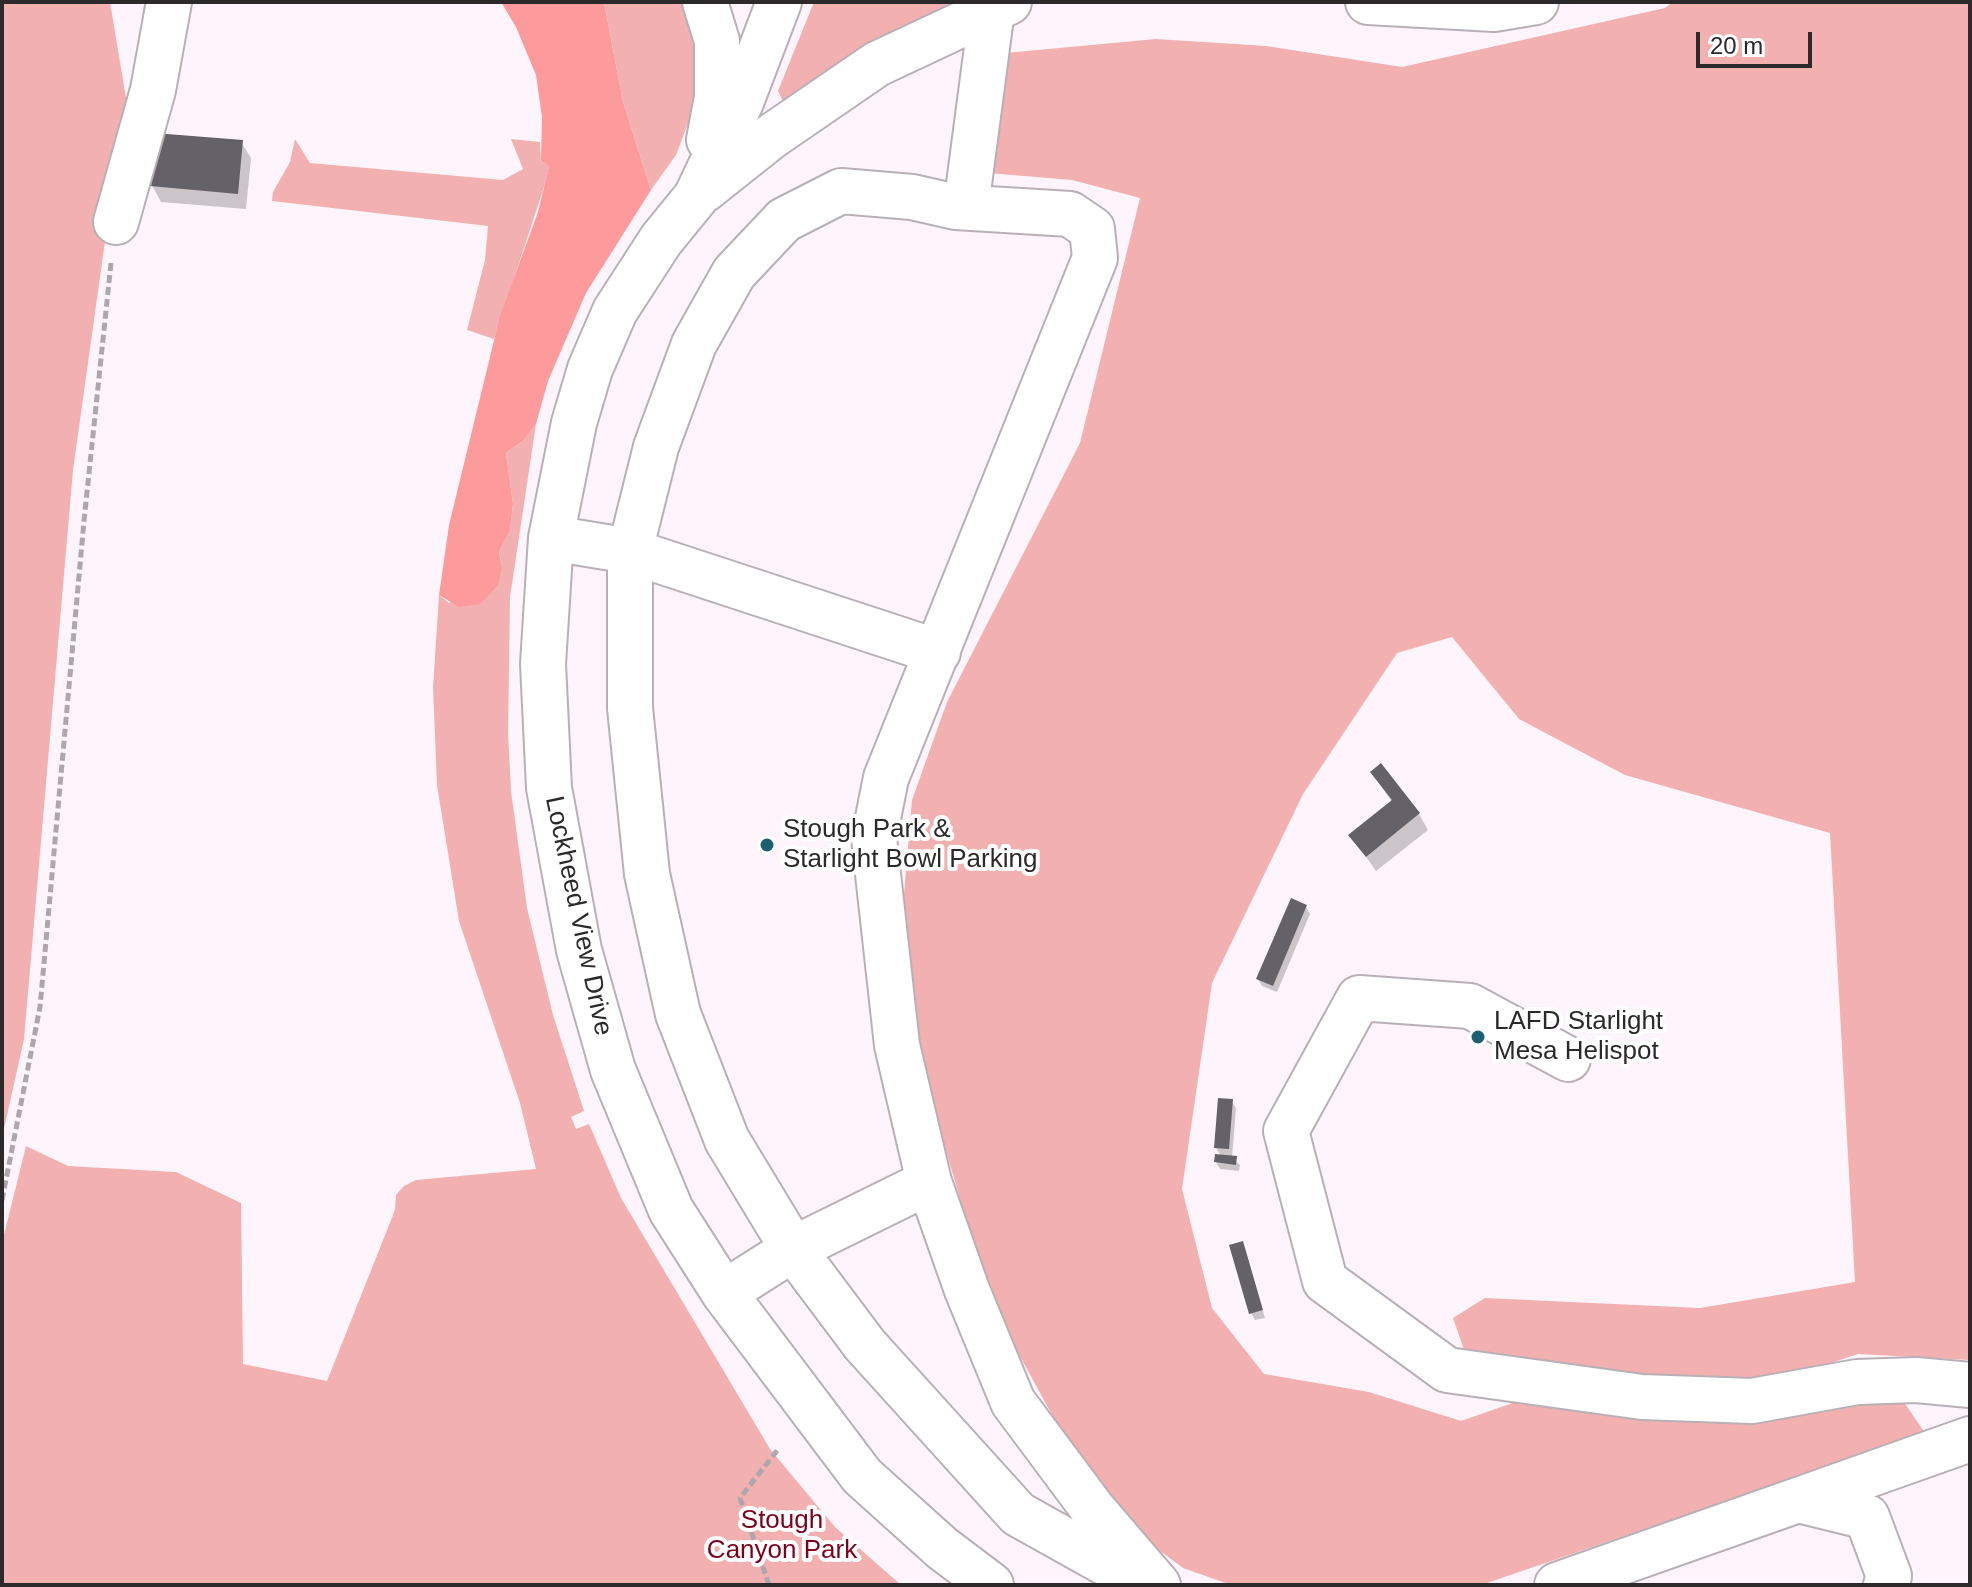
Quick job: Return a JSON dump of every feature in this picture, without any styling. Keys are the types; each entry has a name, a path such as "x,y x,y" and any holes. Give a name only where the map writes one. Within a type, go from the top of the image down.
{"street":[{"path":"116,222 153,90 169,2"},
{"name":"Lockheed View Drive","path":"696,197 717,97 717,41 705,2"},
{"name":"Lockheed View Drive","path":"696,197 741,102 779,2"},
{"path":"1368,2 1494,9 1536,2"},
{"path":"966,207 998,5"},
{"name":"Lockheed View Drive","path":"991,1585 942,1548 862,1476 724,1293 671,1210 613,1070 579,950 549,788 543,664 551,538 574,423 596,354 615,311 661,240 696,197 772,136 877,64 998,5"},
{"path":"1145,1585 1018,1514 865,1345 793,1249 727,1140 678,1014 645,859 630,708 630,551 656,447 694,344 734,273 784,220 841,191 912,197 966,207 1070,214 1092,229 1095,258 886,778 874,838 897,1045 929,1182 967,1290 1013,1402 1092,1508 1158,1585"},
{"path":"551,538 630,551 938,652"},
{"path":"1568,1059 1470,1006 1359,998 1286,1131 1325,1281 1447,1370 1642,1397 1752,1401 1857,1382 1916,1380 1970,1385"},
{"path":"724,1293 793,1249 929,1182"},
{"path":"1557,1585 1970,1439"},
{"path":"1798,1500 1867,1517 1889,1576 1886,1585"}],"path":[{"path":"2,1200 40,1007 84,521 116,222"},
{"path":"769,1585 740,1498 779,1448"}],"green space":[{"path":"2,2 110,2 129,116 107,227 73,470 24,1039 2,1138"},
{"path":"604,2 681,2 694,43 695,94 690,118 676,155 651,190 623,102"},
{"path":"814,2 972,2 792,103 783,101 778,91"},
{"path":"1673,2 1970,2 1970,1360 1858,1354 1762,1386 1468,1361 1453,1318 1485,1298 1700,1308 1855,1282 1830,833 1625,775 1519,719 1452,637 1397,653 1303,794 1212,983 1182,1189 1212,1308 1264,1374 1369,1392 1461,1421 1530,1397 1901,1398 1925,1433 1481,1585 1231,1585 1183,1568 1118,1520 1082,1470 991,1303 941,1134 914,1022 902,918 912,800 947,702 1080,443 1140,198 1072,180 988,173 1005,53 1156,39 1266,46 1402,67 1665,8"},
{"path":"295,139 310,163 503,180 523,169 511,139 540,142 541,160 549,167 546,181 494,339 467,330 485,260 488,226 272,201 273,192 290,162"},
{"name":"Stough Canyon Park","path":"536,424 510,597 508,733 511,791 527,908 553,1015 584,1111 571,1117 576,1129 589,1124 621,1198 770,1449 835,1527 901,1585 2,1585 2,1243 26,1146 68,1166 176,1172 241,1203 243,1364 327,1381 395,1210 396,1195 404,1186 416,1180 536,1169 520,1103 459,921 437,785 433,687 439,595 449,603 502,567 499,552 510,531 513,504 506,453 524,440"}],"shaded area":[{"path":"501,2 604,2 623,102 651,190 586,293 548,381 536,424 524,440 506,453 513,504 510,531 499,552 502,567 498,585 480,604 459,607 439,595 449,525 500,316 538,212 549,167 541,160 542,117 536,75 516,27"}],"building":[{"path":"154,133 243,140 238,194 150,186"},
{"path":"1381,763 1420,813 1366,857 1348,835 1392,800 1370,772"},
{"path":"1291,898 1307,905 1273,986 1256,979"},
{"path":"1218,1098 1233,1099 1229,1149 1214,1148"},
{"path":"1215,1154 1237,1156 1236,1165 1214,1162"},
{"path":"1243,1241 1263,1310 1249,1314 1229,1245"}],"place":[{"name":"Stough Park & Starlight Bowl Parking","path":"767,845"},
{"name":"LAFD Starlight Mesa Helispot","path":"1478,1037"}]}
